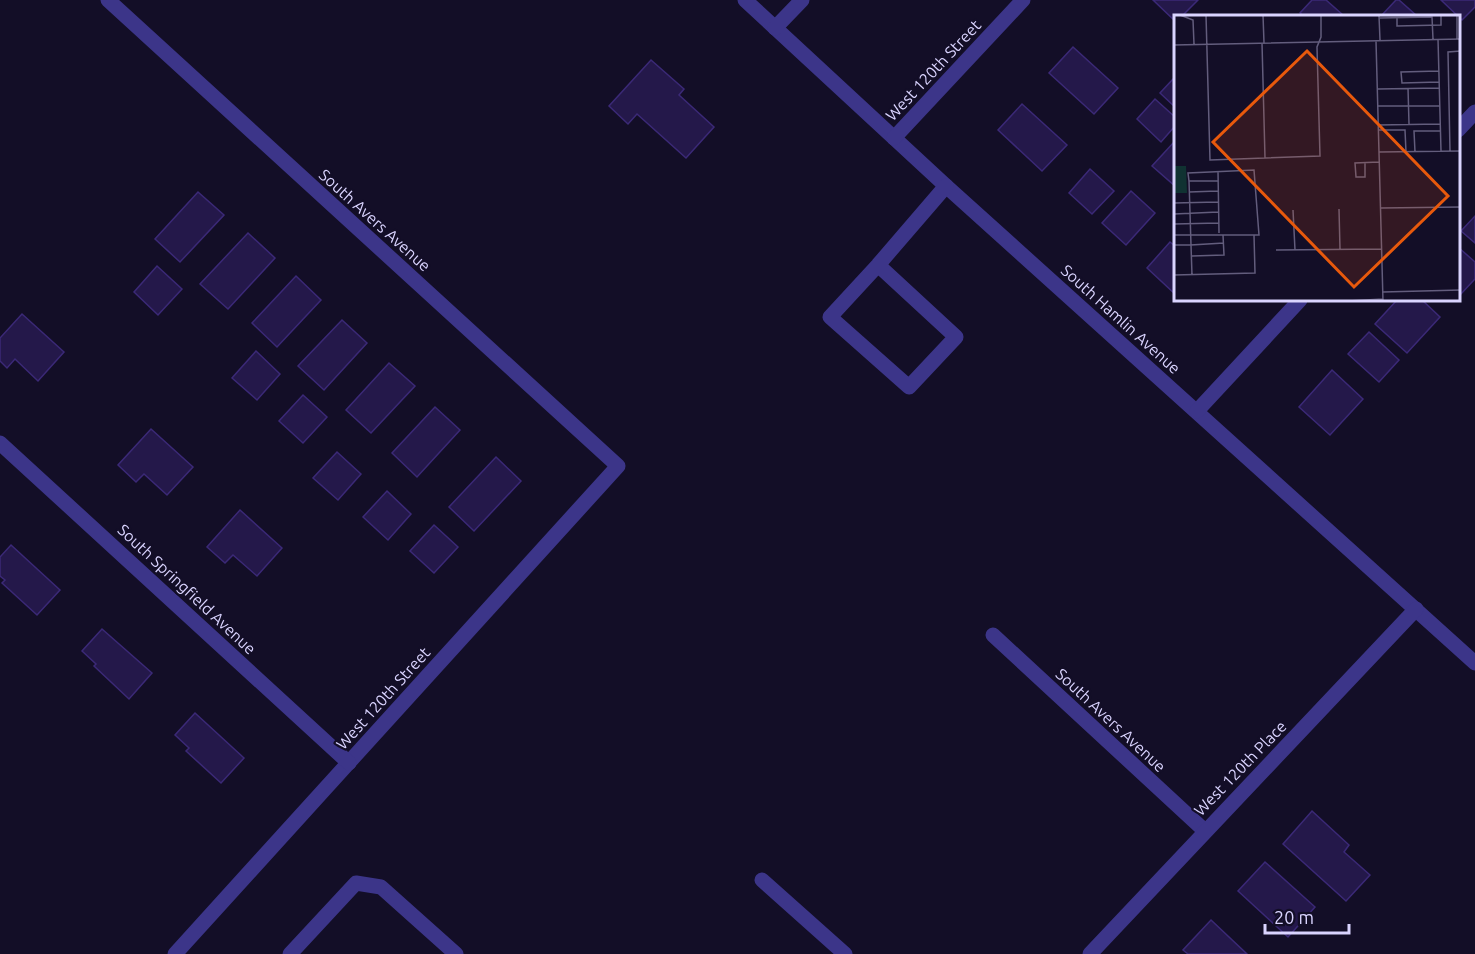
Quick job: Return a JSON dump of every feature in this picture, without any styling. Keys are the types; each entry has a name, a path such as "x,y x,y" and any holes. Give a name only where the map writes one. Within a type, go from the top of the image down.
{"street":[{"name":"South Avers Avenue","path":"108,0 618,466"},
{"path":"775,28 802,0"},
{"name":"West 120th Street","path":"894,138 1023,0"},
{"name":"South Hamlin Avenue","path":"747,1 946,186 1475,663"},
{"path":"1460,128 1475,112"},
{"path":"878,265 956,337 909,387 830,316 878,265 946,186"},
{"path":"1197,411 1298,302"},
{"name":"South Springfield Avenue","path":"0,443 349,763"},
{"name":"West 120th Street","path":"175,954 618,466"},
{"name":"West 120th Place","path":"1090,954 1416,609"},
{"name":"South Avers Avenue","path":"993,635 1205,831"},
{"path":"762,880 845,954"},
{"path":"290,954 356,883 381,887 456,954"}],"building":[{"path":"1153,0 1198,0 1183,15 1174,15 1174,20"},
{"path":"1312,0 1326,0 1343,15 1303,15 1300,13"},
{"path":"1396,0 1399,0 1416,15 1382,15"},
{"path":"1441,0 1475,0 1475,7 1462,20 1460,15 1457,15"},
{"path":"1073,47 1118,88 1094,114 1049,73"},
{"path":"651,60 684,89 679,95 714,127 686,158 637,114 628,124 609,106"},
{"path":"1174,78 1174,106 1160,93"},
{"path":"1155,99 1174,116 1174,127 1161,142 1137,119"},
{"path":"1022,104 1067,145 1042,171 998,130"},
{"path":"1174,142 1174,185 1152,166"},
{"path":"1090,169 1114,191 1092,214 1069,193"},
{"path":"1131,191 1155,213 1126,245 1102,223"},
{"path":"198,192 224,215 180,262 155,239"},
{"path":"1475,216 1475,243 1461,231"},
{"path":"248,233 275,258 228,309 200,284"},
{"path":"1170,242 1174,245 1174,293 1147,268"},
{"path":"1460,249 1475,262 1475,279 1460,295"},
{"path":"157,266 182,289 158,315 134,292"},
{"path":"296,276 321,300 277,347 252,323"},
{"path":"1395,302 1424,302 1440,317 1407,353 1375,324"},
{"path":"22,314 64,352 38,381 15,359 7,368 0,361 0,338"},
{"path":"342,320 367,343 324,390 298,366"},
{"path":"1369,332 1399,360 1379,382 1348,354"},
{"path":"256,351 280,374 257,400 232,378"},
{"path":"389,363 415,386 371,433 346,410"},
{"path":"1332,370 1363,399 1330,435 1299,407"},
{"path":"303,395 327,417 303,443 279,421"},
{"path":"435,407 460,430 417,477 392,453"},
{"path":"151,429 193,467 167,495 144,474 136,482 118,465"},
{"path":"337,452 361,474 338,500 313,478"},
{"path":"496,457 521,481 474,531 449,507"},
{"path":"387,491 411,514 388,540 363,517"},
{"path":"240,510 282,548 257,576 233,555 225,563 207,547"},
{"path":"434,525 458,547 434,573 410,551"},
{"path":"11,545 60,590 37,615 2,583 5,580 0,576 0,557"},
{"path":"102,629 152,673 129,699 94,666 96,664 82,651"},
{"path":"195,713 244,758 221,783 186,751 189,748 175,735"},
{"path":"1312,811 1349,845 1344,852 1370,875 1346,901 1283,844"},
{"path":"1265,862 1315,907 1288,937 1238,891"},
{"path":"1211,920 1247,954 1188,954 1183,950"}]}
